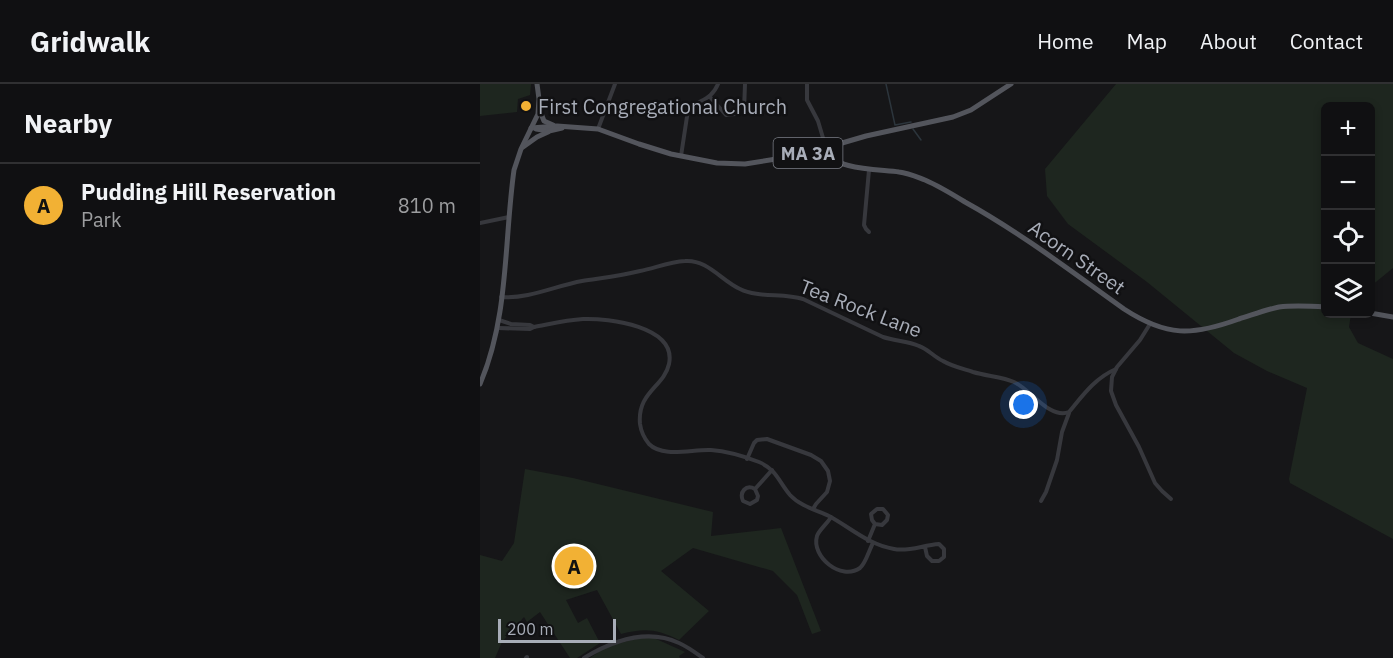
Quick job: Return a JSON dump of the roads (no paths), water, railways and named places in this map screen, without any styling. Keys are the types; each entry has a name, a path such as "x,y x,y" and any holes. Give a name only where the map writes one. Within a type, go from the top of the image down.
{"main road":[{"path":"537,84 539,110 542,118 546,123 557,126"},
{"name":"MA 3A","path":"531,128 568,126 597,129 681,156 717,163 744,164 801,155 866,136 960,115 1011,84"},
{"path":"480,384 498,328 514,170 521,149 538,114 539,99"},
{"name":"MA 3A","path":"521,149 549,131 568,126"},
{"name":"MA 3A","path":"531,128 549,131"},
{"name":"Acorn Street","path":"825,148 827,155 832,159 869,170 906,174 945,190 1010,228 1124,309 1150,324 1170,330 1188,331 1219,326 1280,307 1321,307"},
{"path":"1375,314 1393,316"}],"street":[{"path":"597,129 615,84"},
{"path":"681,156 688,110 710,97 718,84"},
{"path":"710,97 726,115 744,111 745,84"},
{"path":"807,84 807,100 818,121 825,148"},
{"path":"869,170 864,225 869,232"},
{"path":"480,223 508,217"},
{"name":"Tea Rock Lane","path":"501,297 524,296 581,281 690,261 702,264 742,290 803,299 883,337 923,347 946,363 1012,381 1041,404 1064,414 1069,412"},
{"path":"498,328 523,330 582,319 601,319 637,327 658,336 668,350 669,362 663,376 644,400 640,411 642,434 647,442 655,448 668,452 709,450 759,462 772,470 790,494 802,504 831,517 868,541 901,550 939,544 944,549 944,557 939,561 932,561 927,556 925,547"},
{"path":"499,320 534,327"},
{"path":"1150,324 1116,369 1111,387 1116,405 1140,447 1155,483 1171,499"},
{"path":"1041,501 1057,460 1062,432 1069,412 1092,384 1116,369"},
{"path":"747,459 754,443 767,439 821,461 828,471 830,481 827,492 813,509"},
{"path":"755,489 772,470"},
{"path":"744,488 755,489 757,500 750,504 743,501 741,497 744,488"},
{"path":"877,509 883,509 888,515 887,520 882,525 875,524 871,514 877,509"},
{"path":"831,517 819,532 816,542 818,553 828,564 844,571 859,568 873,543"},
{"path":"868,541 875,524"},
{"path":"584,658 617,641 650,636 678,642 703,658"}],"waterway":[{"path":"886,84 895,125 911,122"},
{"path":"913,129 921,140"}],"place":[{"name":"First Congregational Church","path":"526,106"},
{"name":"Pudding Hill Reservation","path":"574,566"}]}
